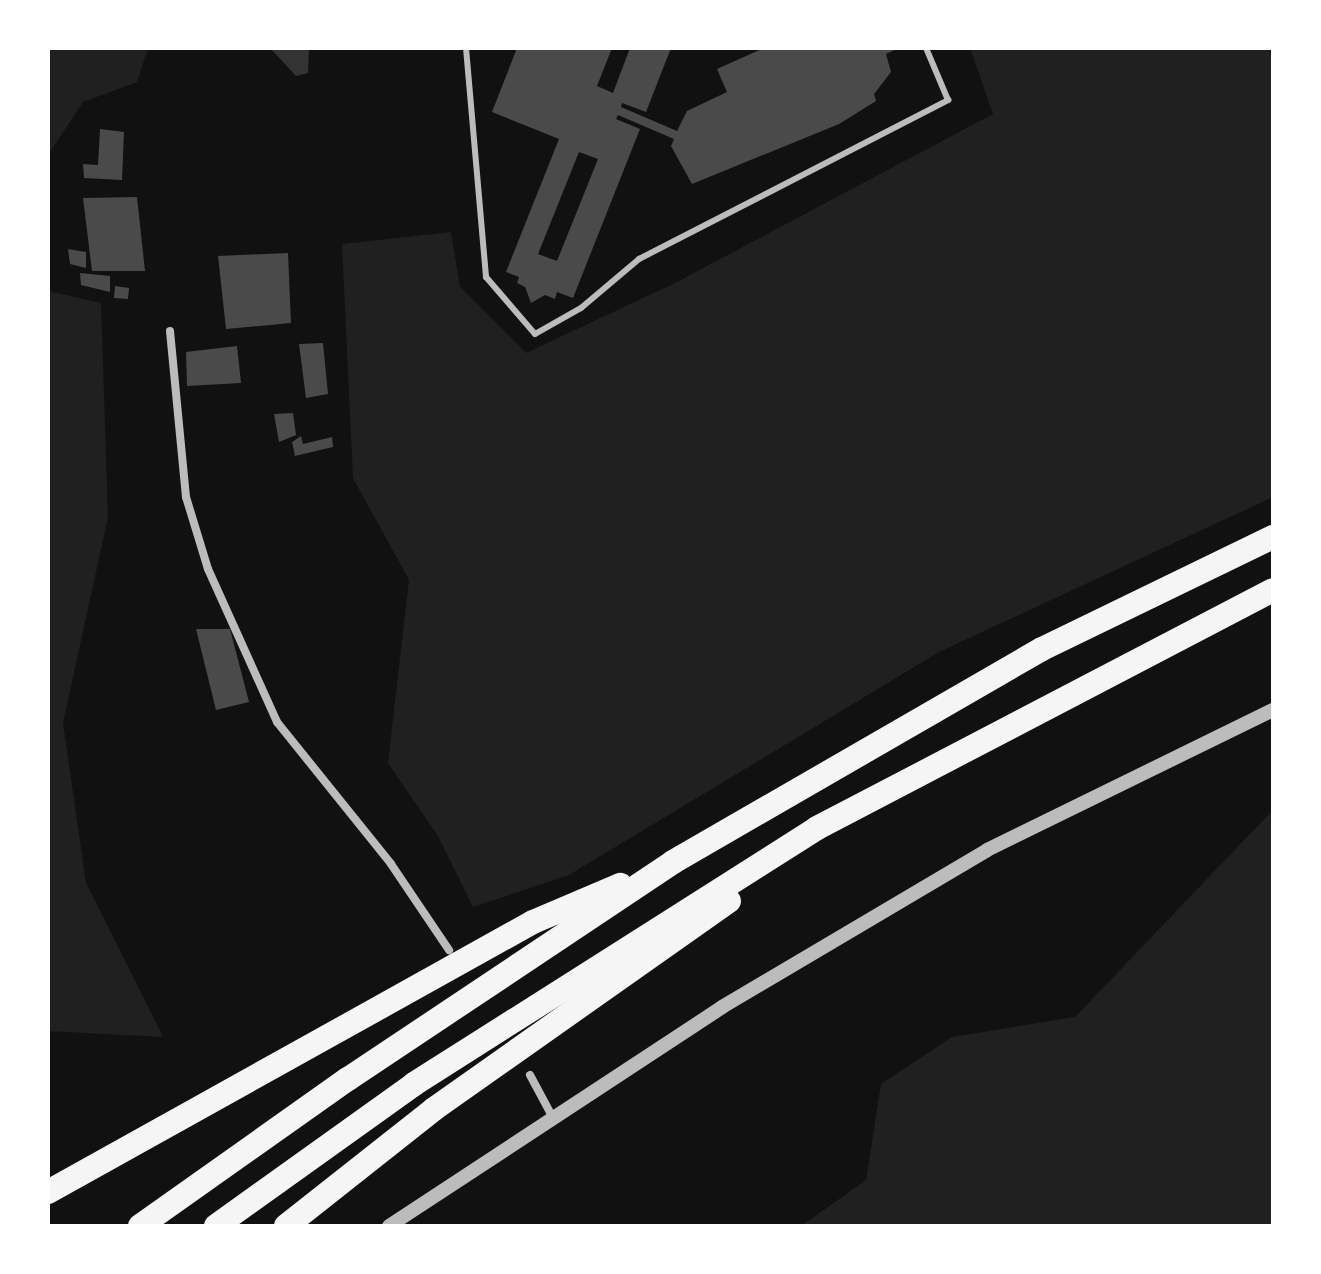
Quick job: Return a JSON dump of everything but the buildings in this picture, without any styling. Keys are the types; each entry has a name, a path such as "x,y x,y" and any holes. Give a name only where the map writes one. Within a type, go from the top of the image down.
{"highway":[{"path":"140,1226 348,1079 673,862 1028,656 1273,537"},
{"path":"216,1226 414,1084 817,828 933,764 1273,590"},
{"path":"286,1226 434,1109 660,947 933,764"},
{"path":"48,1192 533,922 673,862"}],"street":[{"path":"170,331 186,497 208,569 277,722 391,864 449,950"},
{"path":"389,1226 722,1007 987,850 1273,710"},
{"path":"530,1075 552,1116"}],"lane":[{"path":"466,48 486,277 535,334 581,308 639,259 948,100 926,48"}],"shaded area":[{"path":"48,48 148,48 137,82 83,102 48,155"},
{"path":"270,48 309,48 308,73 296,76"},
{"path":"970,48 1266,48 1273,54 1273,497 939,652 569,875 473,907 438,836 388,763 409,580 353,478 342,244 451,232 460,287 526,353 675,283 993,114"},
{"path":"48,291 101,303 108,517 63,723 86,883 163,1037 48,1031"},
{"path":"1273,810 1273,1226 801,1226 866,1180 881,1084 952,1037 1075,1017"}]}
